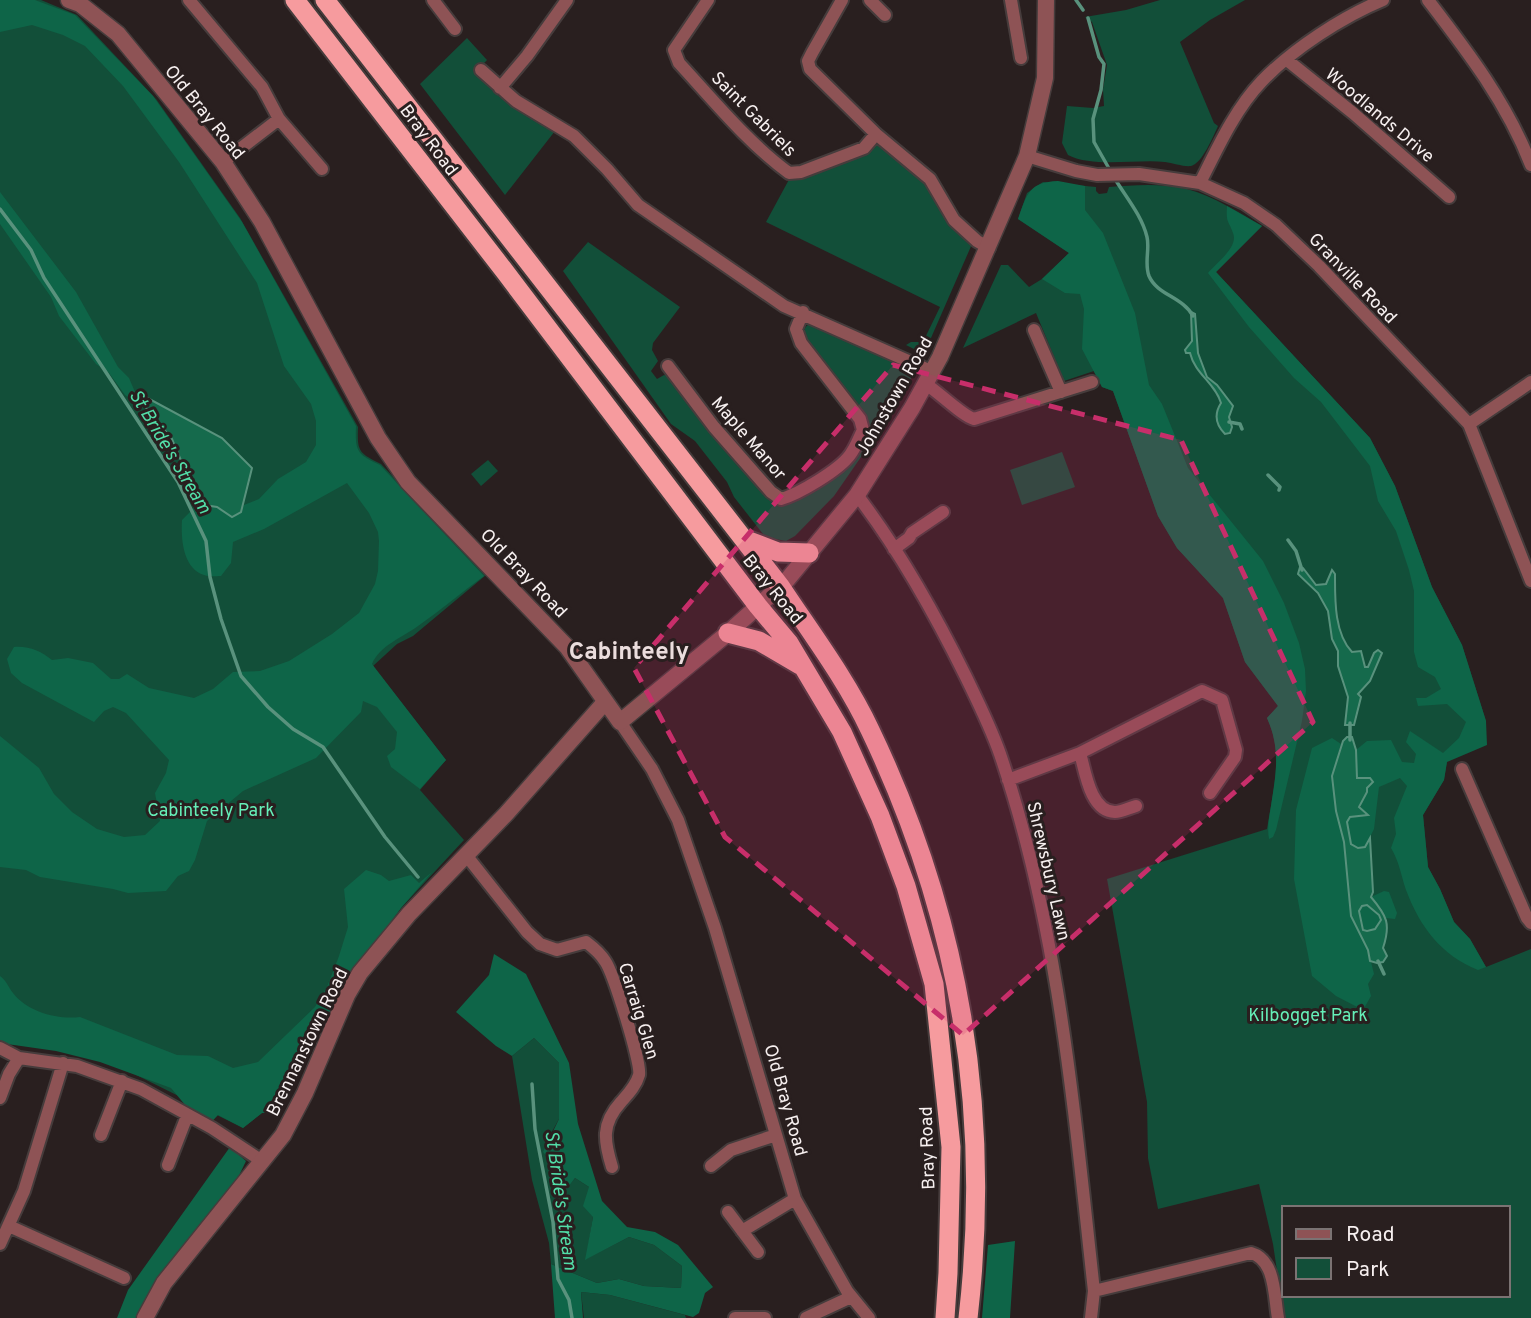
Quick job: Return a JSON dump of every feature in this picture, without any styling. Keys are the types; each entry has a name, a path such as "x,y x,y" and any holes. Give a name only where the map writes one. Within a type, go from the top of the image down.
{"highway":[{"name":"Bray Road","path":"295,0 789,643 842,732 880,816 906,886 934,984 951,1147 945,1318"},
{"name":"Bray Road","path":"324,0 780,586 831,662 870,729 914,832 946,932 968,1046 976,1168 973,1281 968,1318"},
{"path":"743,538 778,552 809,553"},
{"path":"728,633 759,641 804,668"}],"street":[{"path":"190,0 262,87 279,119 321,169"},
{"path":"433,0 455,29"},
{"path":"500,88 567,0"},
{"name":"Saint Gabriels","path":"708,0 674,50 680,63 749,138 778,165 789,173 801,172 864,148 876,134"},
{"path":"842,0 808,61 810,69 876,134 930,178 954,220 977,242 989,248"},
{"path":"870,0 885,15"},
{"path":"1011,0 1021,58"},
{"name":"Johnstown Road","path":"620,722 728,633 780,586 858,495 929,378 989,248 1027,156 1045,78 1046,0"},
{"path":"1200,183 1224,134 1261,82 1312,39 1383,0"},
{"path":"1428,0 1477,63 1497,94 1523,143 1531,165"},
{"name":"Old Bray Road","path":"77,1 118,34 223,162 262,222 378,438 408,482 568,647 652,769 678,820 715,928 795,1199 824,1254 851,1297 869,1318"},
{"name":"Woodlands Drive","path":"1287,60 1353,113 1449,197"},
{"path":"481,70 500,88 574,136 638,205 784,306 803,312 929,378 966,417 974,419 1092,382"},
{"path":"223,162 279,119"},
{"name":"Granville Road","path":"1027,156 1076,172 1153,175 1200,183 1244,204 1276,225 1320,266 1469,424 1531,582"},
{"name":"Maple Manor","path":"668,366 714,427 771,492 780,499 792,496 842,463 863,430 860,419 801,344 796,329 803,312"},
{"path":"1034,330 1060,392"},
{"path":"1469,424 1531,382"},
{"name":"Shrewsbury Lawn","path":"858,495 946,636 999,751 1009,780 1033,866 1064,1027 1094,1291 1091,1318"},
{"path":"894,549 943,512"},
{"path":"1517,545 1531,540"},
{"path":"1009,780 1080,753 1202,691 1222,700 1236,750 1235,757 1210,793"},
{"name":"Brennanstown Road","path":"145,1318 164,1283 283,1135 295,1115 347,995 360,973 409,914 522,796 605,702"},
{"path":"1080,753 1093,795 1100,806 1115,812 1136,806"},
{"path":"1462,769 1531,923"},
{"name":"Carraig Glen","path":"466,855 527,932 540,944 556,950 586,943 595,948 607,963 637,1054 639,1073 631,1091 619,1104 604,1135 612,1167"},
{"path":"0,1048 19,1058 63,1063 122,1081 158,1097 262,1161"},
{"path":"0,1098 9,1074 19,1058"},
{"path":"0,1244 7,1219 35,1157 63,1063"},
{"path":"101,1135 122,1081"},
{"path":"168,1165 187,1116"},
{"path":"711,1166 731,1150 776,1135"},
{"path":"742,1231 795,1199"},
{"path":"728,1212 758,1252"},
{"path":"7,1219 124,1278"},
{"path":"1094,1291 1251,1253 1262,1257 1269,1267 1278,1318"},
{"path":"806,1318 851,1297"},
{"path":"735,1318 765,1318"}],"highlighted area":[{"path":"893,365 1181,440 1313,722 963,1035 725,837 634,668"}],"green space":[{"name":"Cabinteely Park","path":"0,0 41,0 77,15 156,99 240,218 358,427 361,451 381,464 486,575 373,666 446,760 420,790 464,840 401,908 344,985 283,1100 273,1113 262,1113 243,1128 100,1057 53,1047 9,1044 0,1040"},
{"path":"0,0 35,0 75,15 153,96 242,222 356,426 359,451 380,465 484,576 427,620 386,647 372,664 446,760 420,789 391,767 387,756 395,749 397,732 377,707 363,701 361,712 316,758 243,791 207,821 189,871 178,876 166,891 128,893 40,877 26,870 0,867 0,736 39,768 54,794 72,812 97,829 124,837 145,835 160,821 155,793 166,773 169,760 126,713 113,707 104,711 94,722 22,683 11,673 7,659 14,647 34,650 52,660 68,658 93,663 111,679 119,679 127,674 149,688 194,698 213,689 233,672 260,671 289,661 359,613 375,584 378,571 378,532 369,513 347,483 264,529 233,542 231,563 221,576 206,576 191,566 184,551 182,520 198,504 241,512 244,505 259,499 278,479 306,462 316,445 316,421 311,404 284,366 257,283 179,162 123,86 85,46 63,35 32,25 0,32"},
{"path":"1160,0 1245,0 1210,20 1180,42 1214,123 1218,126 1207,149 1191,166 1154,161 1090,161 1068,155 1062,143 1067,106 1104,106 1103,89 1107,65 1092,22 1085,17 1126,10"},
{"path":"467,38 487,60 477,71 486,81 513,105 555,131 505,195 420,84"},
{"path":"879,142 933,189 972,244 924,354 906,345 923,342 940,307 766,222 792,174"},
{"path":"1058,181 1085,186 1085,210 1103,233 1135,313 1149,385 1162,404 1188,468 1263,561 1284,603 1299,643 1305,669 1306,691 1302,721 1276,830 1269,839 1268,823 1276,751 1267,718 1278,706 1245,662 1223,598 1177,548 1158,516 1113,391 1102,387 1082,349 1084,309 1080,294 1065,293 1042,279 1069,253 1018,219 1030,191 1041,184"},
{"name":"Kilbogget Park","path":"1043,182 1096,187 1099,194 1107,193 1109,187 1148,185 1177,187 1197,192 1262,226 1216,272 1370,438 1395,486 1432,587 1462,645 1486,721 1456,757 1447,761 1444,780 1423,815 1428,867 1454,922 1470,939 1486,967 1531,949 1531,1318 1284,1318 1273,1244 1259,1184 1158,1209 1148,1158 1147,1102 1107,879 1267,829 1276,759 1267,718 1278,706 1245,662 1223,598 1177,548 1158,516 1113,391 1102,387 1094,371 1064,381 1036,313 963,348 1001,265 1008,265 1029,287 1042,279 1069,253 1018,219 1027,193"},
{"path":"0,192 76,292 118,367 129,378 135,392 131,399 109,373 96,364 59,316 51,297 0,224"},
{"path":"1227,206 1262,226 1216,272 1370,438 1395,486 1432,587 1462,645 1486,721 1487,745 1447,762 1444,780 1423,815 1428,867 1454,922 1470,939 1486,967 1478,970 1453,956 1433,938 1418,916 1406,890 1391,848 1396,834 1394,818 1407,786 1400,778 1379,787 1374,829 1365,847 1358,848 1351,844 1347,822 1350,818 1361,815 1364,782 1364,777 1357,779 1356,750 1367,741 1391,740 1402,762 1414,763 1416,754 1406,742 1410,731 1443,753 1459,738 1466,722 1447,704 1418,706 1416,698 1426,698 1441,689 1435,677 1418,667 1414,652 1414,591 1409,570 1396,531 1378,501 1370,466 1321,402 1294,378 1249,327 1208,273 1233,244"},
{"path":"588,242 680,307 653,343 652,350 658,361 651,371 657,379 664,375 670,376 711,431 790,502 850,462 860,451 869,428 861,409 852,397 804,343 803,334 806,327 811,323 896,360 894,365 914,373 895,408 834,496 795,536 786,541 763,534 695,441 671,424 563,271"},
{"path":"1062,452 1075,487 1022,505 1010,470"},
{"path":"488,460 498,471 481,486 471,474"},
{"path":"1332,738 1341,744 1332,776 1336,811 1344,842 1351,916 1368,950 1374,974 1368,984 1371,996 1363,1010 1336,996 1312,976 1294,879 1296,810 1312,748"},
{"path":"366,870 389,881 411,875 419,883 432,872 401,908 344,985 283,1100 273,1113 262,1113 243,1128 218,1115 205,1129 171,1088 100,1062 56,1051 0,1043 0,976 19,1000 44,1013 80,1017 177,1055 208,1056 233,1068 258,1062 315,1007 327,987 348,927 344,889"},
{"path":"1384,891 1389,892 1397,913 1395,919 1386,918 1371,897"},
{"path":"1367,905 1381,920 1375,929 1364,930 1359,911 1361,906"},
{"path":"494,954 526,974 569,1063 578,1124 602,1201 627,1227 655,1232 678,1245 713,1287 705,1293 699,1313 693,1317 610,1295 581,1292 583,1318 555,1318 551,1264 597,1283 619,1279 644,1286 681,1288 682,1266 654,1245 629,1237 585,1260 593,1217 583,1206 589,1187 575,1178 563,1194 562,1172 543,1152 559,1119 559,1063 534,1038 512,1056 456,1012 489,975"},
{"path":"534,1038 559,1063 559,1119 549,1137 562,1172 563,1193 575,1178 589,1187 593,1217 586,1259 629,1237 654,1245 682,1266 681,1288 644,1286 619,1279 597,1283 551,1264 549,1243 532,1180 512,1056"},
{"path":"230,1147 246,1161 236,1182 152,1289 137,1318 117,1318 128,1290"},
{"path":"1015,1241 1010,1318 982,1318 988,1245"},
{"path":"581,1292 610,1295 685,1315 686,1318 584,1318"}],"shaded area":[{"path":"1191,312 1195,314 1198,353 1207,377 1217,385 1233,406 1229,417 1232,427 1230,433 1225,434 1218,423 1217,411 1221,403 1218,396 1196,367 1190,353 1185,350 1192,341"},
{"path":"140,394 222,438 252,468 241,512 232,517 217,507 198,504 172,439 138,398"},
{"path":"1300,567 1316,585 1326,584 1332,570 1335,574 1339,626 1352,652 1361,651 1365,667 1368,667 1374,653 1378,650 1382,653 1370,681 1358,694 1361,697 1354,725 1345,725 1348,697 1338,666 1338,651 1332,639 1328,611 1318,593 1298,574"},
{"path":"1352,737 1356,750 1357,778 1370,778 1373,782 1367,788 1359,807 1368,815 1350,817 1347,822 1351,844 1358,848 1365,847 1370,838 1371,897 1384,915 1387,926 1383,948 1387,956 1383,962 1370,961 1368,950 1351,916 1344,842 1336,811 1332,776 1343,741","holes":["1367,905 1381,920 1375,929 1363,930 1359,911 1362,906"]}],"waterway":[{"path":"1076,0 1083,10"},
{"path":"1088,18 1099,57 1104,64 1101,90 1093,119 1094,142 1111,172"},
{"path":"1115,179 1145,229 1149,276 1158,288 1183,304 1193,316"},
{"name":"St Bride's Stream","path":"0,209 31,250 44,278 178,482 206,541 210,577 241,676 268,707 293,729 323,747 385,837 418,877"},
{"path":"1229,422 1240,424 1242,429"},
{"path":"1268,475 1280,487 1279,490"},
{"path":"1288,540 1296,551 1302,570"},
{"path":"1350,723 1350,740"},
{"path":"1378,961 1384,974"},
{"name":"St Bride's Stream","path":"532,1084 535,1129 553,1222 558,1279 569,1300 572,1318"}],"district":[{"name":"Cabinteely","path":"629,651"}]}
